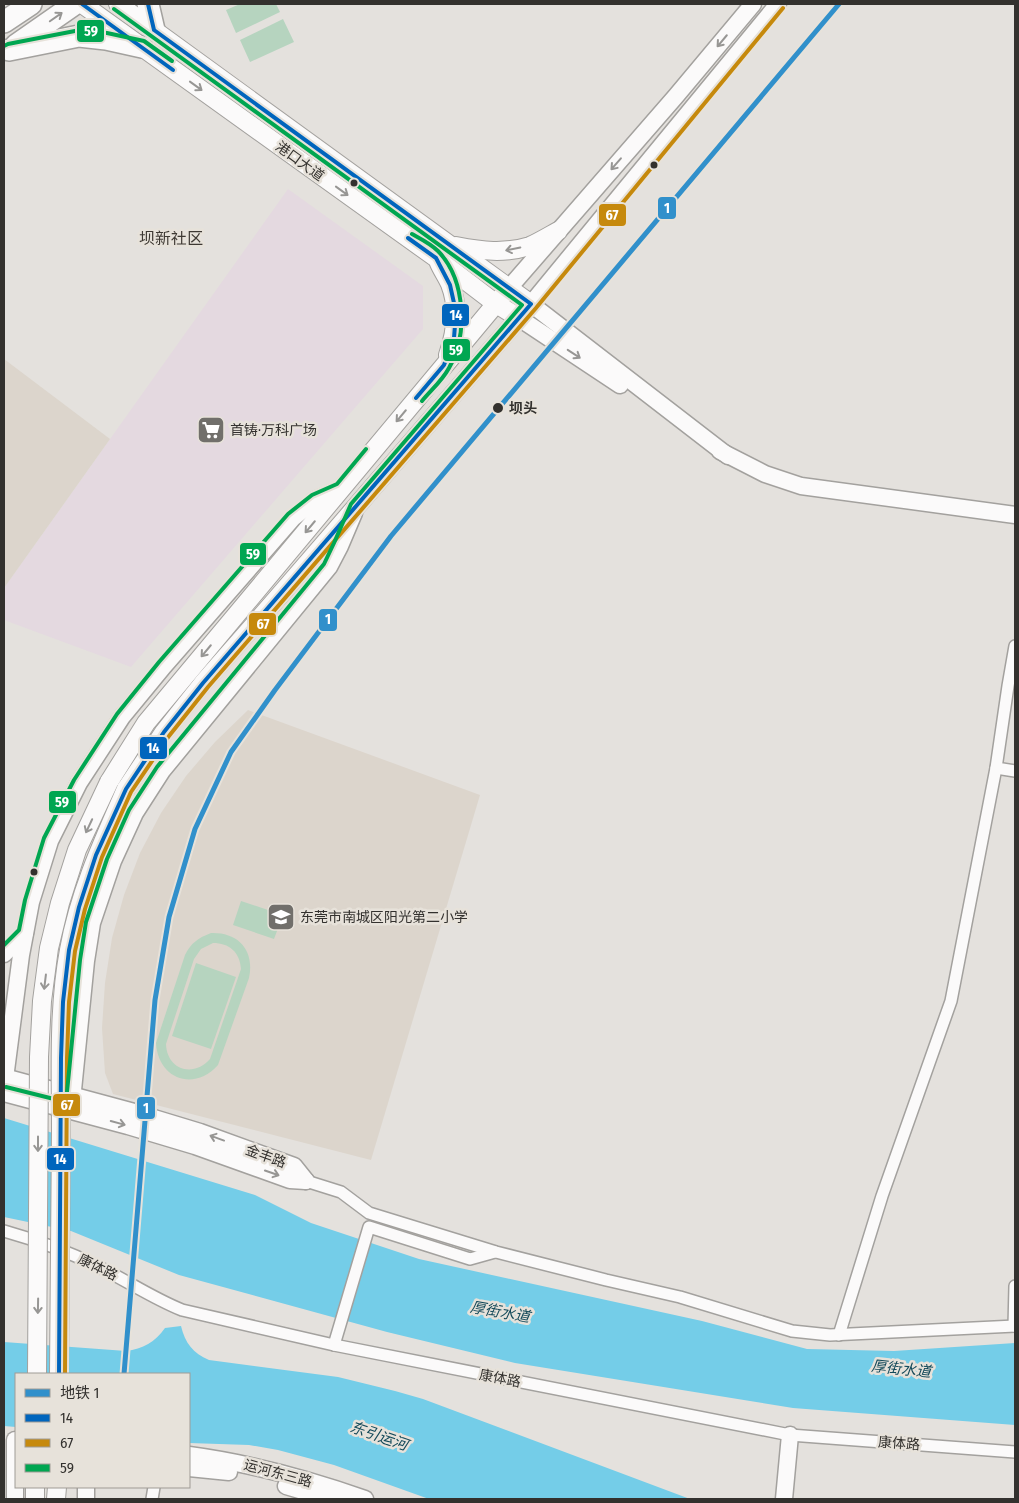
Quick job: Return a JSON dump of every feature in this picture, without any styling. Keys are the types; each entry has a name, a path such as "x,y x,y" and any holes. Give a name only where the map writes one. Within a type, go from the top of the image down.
{"highway":[{"path":"4,14 10,4"},
{"path":"4,22 31,4"},
{"path":"6,52 75,4"},
{"path":"148,4 154,30"},
{"path":"6,52 79,36 106,39 142,48"}],"main road":[{"name":"港口大道","path":"82,4 518,318"},
{"name":"港口大道","path":"118,4 531,304"},
{"path":"37,1373 39,1057 42,1001 49,948 60,903 77,850 109,782 146,723 495,303 754,4"},
{"path":"58,1373 61,1058 63,1002 68,958 79,907 96,855 126,789 164,732 203,682 356,508 531,304 778,4"},
{"path":"450,245 482,252 507,251 531,245 558,231"},
{"path":"436,258 450,285 456,312 454,338 444,365"},
{"path":"531,304 728,456"},
{"path":"518,318 728,456 765,474 802,486 1015,516"},
{"path":"4,1083 21,955 31,902 50,841 78,783 122,717 293,518 314,500 341,489"},
{"path":"72,1103 86,961 92,923 113,861 135,814 162,771 329,567 356,508"},
{"path":"4,954 25,933"},
{"name":"金丰路","path":"4,1083 72,1103 128,1126 195,1146 290,1180 306,1181"},
{"path":"784,1499 790,1435"},
{"path":"12,1446 15,1499"},
{"name":"运河东三路","path":"190,1455 269,1470 365,1499"},
{"name":"运河东三路","path":"190,1468 222,1470 259,1478 330,1499"}],"street":[{"path":"839,1335 882,1196 951,1002 996,768 1015,646"},
{"path":"996,768 1015,771"},
{"path":"306,1181 341,1192 369,1213 496,1252 680,1297 792,1331 839,1335 1014,1326 1015,1286"},
{"path":"334,1346 369,1227 470,1258 496,1252"},
{"name":"康体路","path":"4,1231 70,1253 123,1279 164,1303 182,1310 334,1346 790,1435 1015,1452"}],"shaded area":[{"path":"288,189 423,286 423,329 131,667 4,620 4,588"},
{"path":"4,359 110,439 4,588"},
{"name":"东莞市南城区阳光第二小学","path":"248,710 480,795 371,1160 113,1094 105,1073 102,1028 105,983 112,938 124,895 140,853 161,813 186,776 215,742"}],"green space":[{"path":"240,4 276,4 280,12 236,33 226,10"},
{"path":"283,19 294,42 250,62 240,40"},
{"path":"241,901 283,915 274,939 233,925"},
{"path":"211,933 221,933 229,936 236,939 242,945 247,951 249,959 249,978 218,1065 209,1073 198,1078 179,1078 170,1073 163,1065 158,1055 156,1043 185,955 192,944","holes":["213,943 229,947 236,953 241,969 210,1059 196,1068 182,1068 171,1060 167,1053 166,1044 194,959 201,949"]},
{"path":"196,963 236,977 211,1049 172,1036"}],"water":[{"name":"厚街水道","path":"4,1118 255,1195 311,1223 419,1259 702,1321 807,1349 894,1351 1015,1343 1015,1425 793,1408 515,1363 387,1332 179,1275 71,1231 4,1217"},
{"name":"东引运河","path":"181,1326 190,1347 209,1360 338,1377 423,1399 690,1499 429,1499 334,1465 278,1450 249,1445 190,1443 190,1373 15,1373 15,1427 4,1426 4,1342 126,1351 138,1349 148,1344 165,1328"}],"metro line":[{"name":"1","path":"124,1373 155,1000 169,917 195,829 231,752 275,690 391,536 839,4"}],"transit line":[{"name":"14","path":"82,4 173,70"},
{"name":"14","path":"59,1373 63,1002 69,950 79,907 96,855 126,789 164,732 203,683 531,304 154,30 148,4"},
{"name":"67","path":"65,1373 69,1002 75,951 85,909 102,857 131,792 169,736 208,687 536,308 783,8"},
{"name":"59","path":"6,1087 66,1102 80,960 86,922 107,859 129,810 157,767 324,564 351,504 522,305 114,9"},
{"name":"59","path":"4,46 80,30 107,33 144,41 172,61"},
{"name":"59","path":"412,234 435,248 447,263 459,292 461,308 459,340 455,355 443,377 422,401"},
{"name":"14","path":"408,238 436,258 450,285 456,312 454,338 444,365 416,398"},
{"name":"59","path":"4,945 19,930 25,900 44,838 74,780 117,714 159,662 288,514 312,495 337,484 366,449"}],"place":[{"name":"坝头","path":"498,408"},
{"name":"首铸·万科广场","path":"211,430"},
{"name":"东莞市南城区阳光第二小学","path":"281,917"}],"district":[{"name":"坝新社区","path":"171,238"}]}
